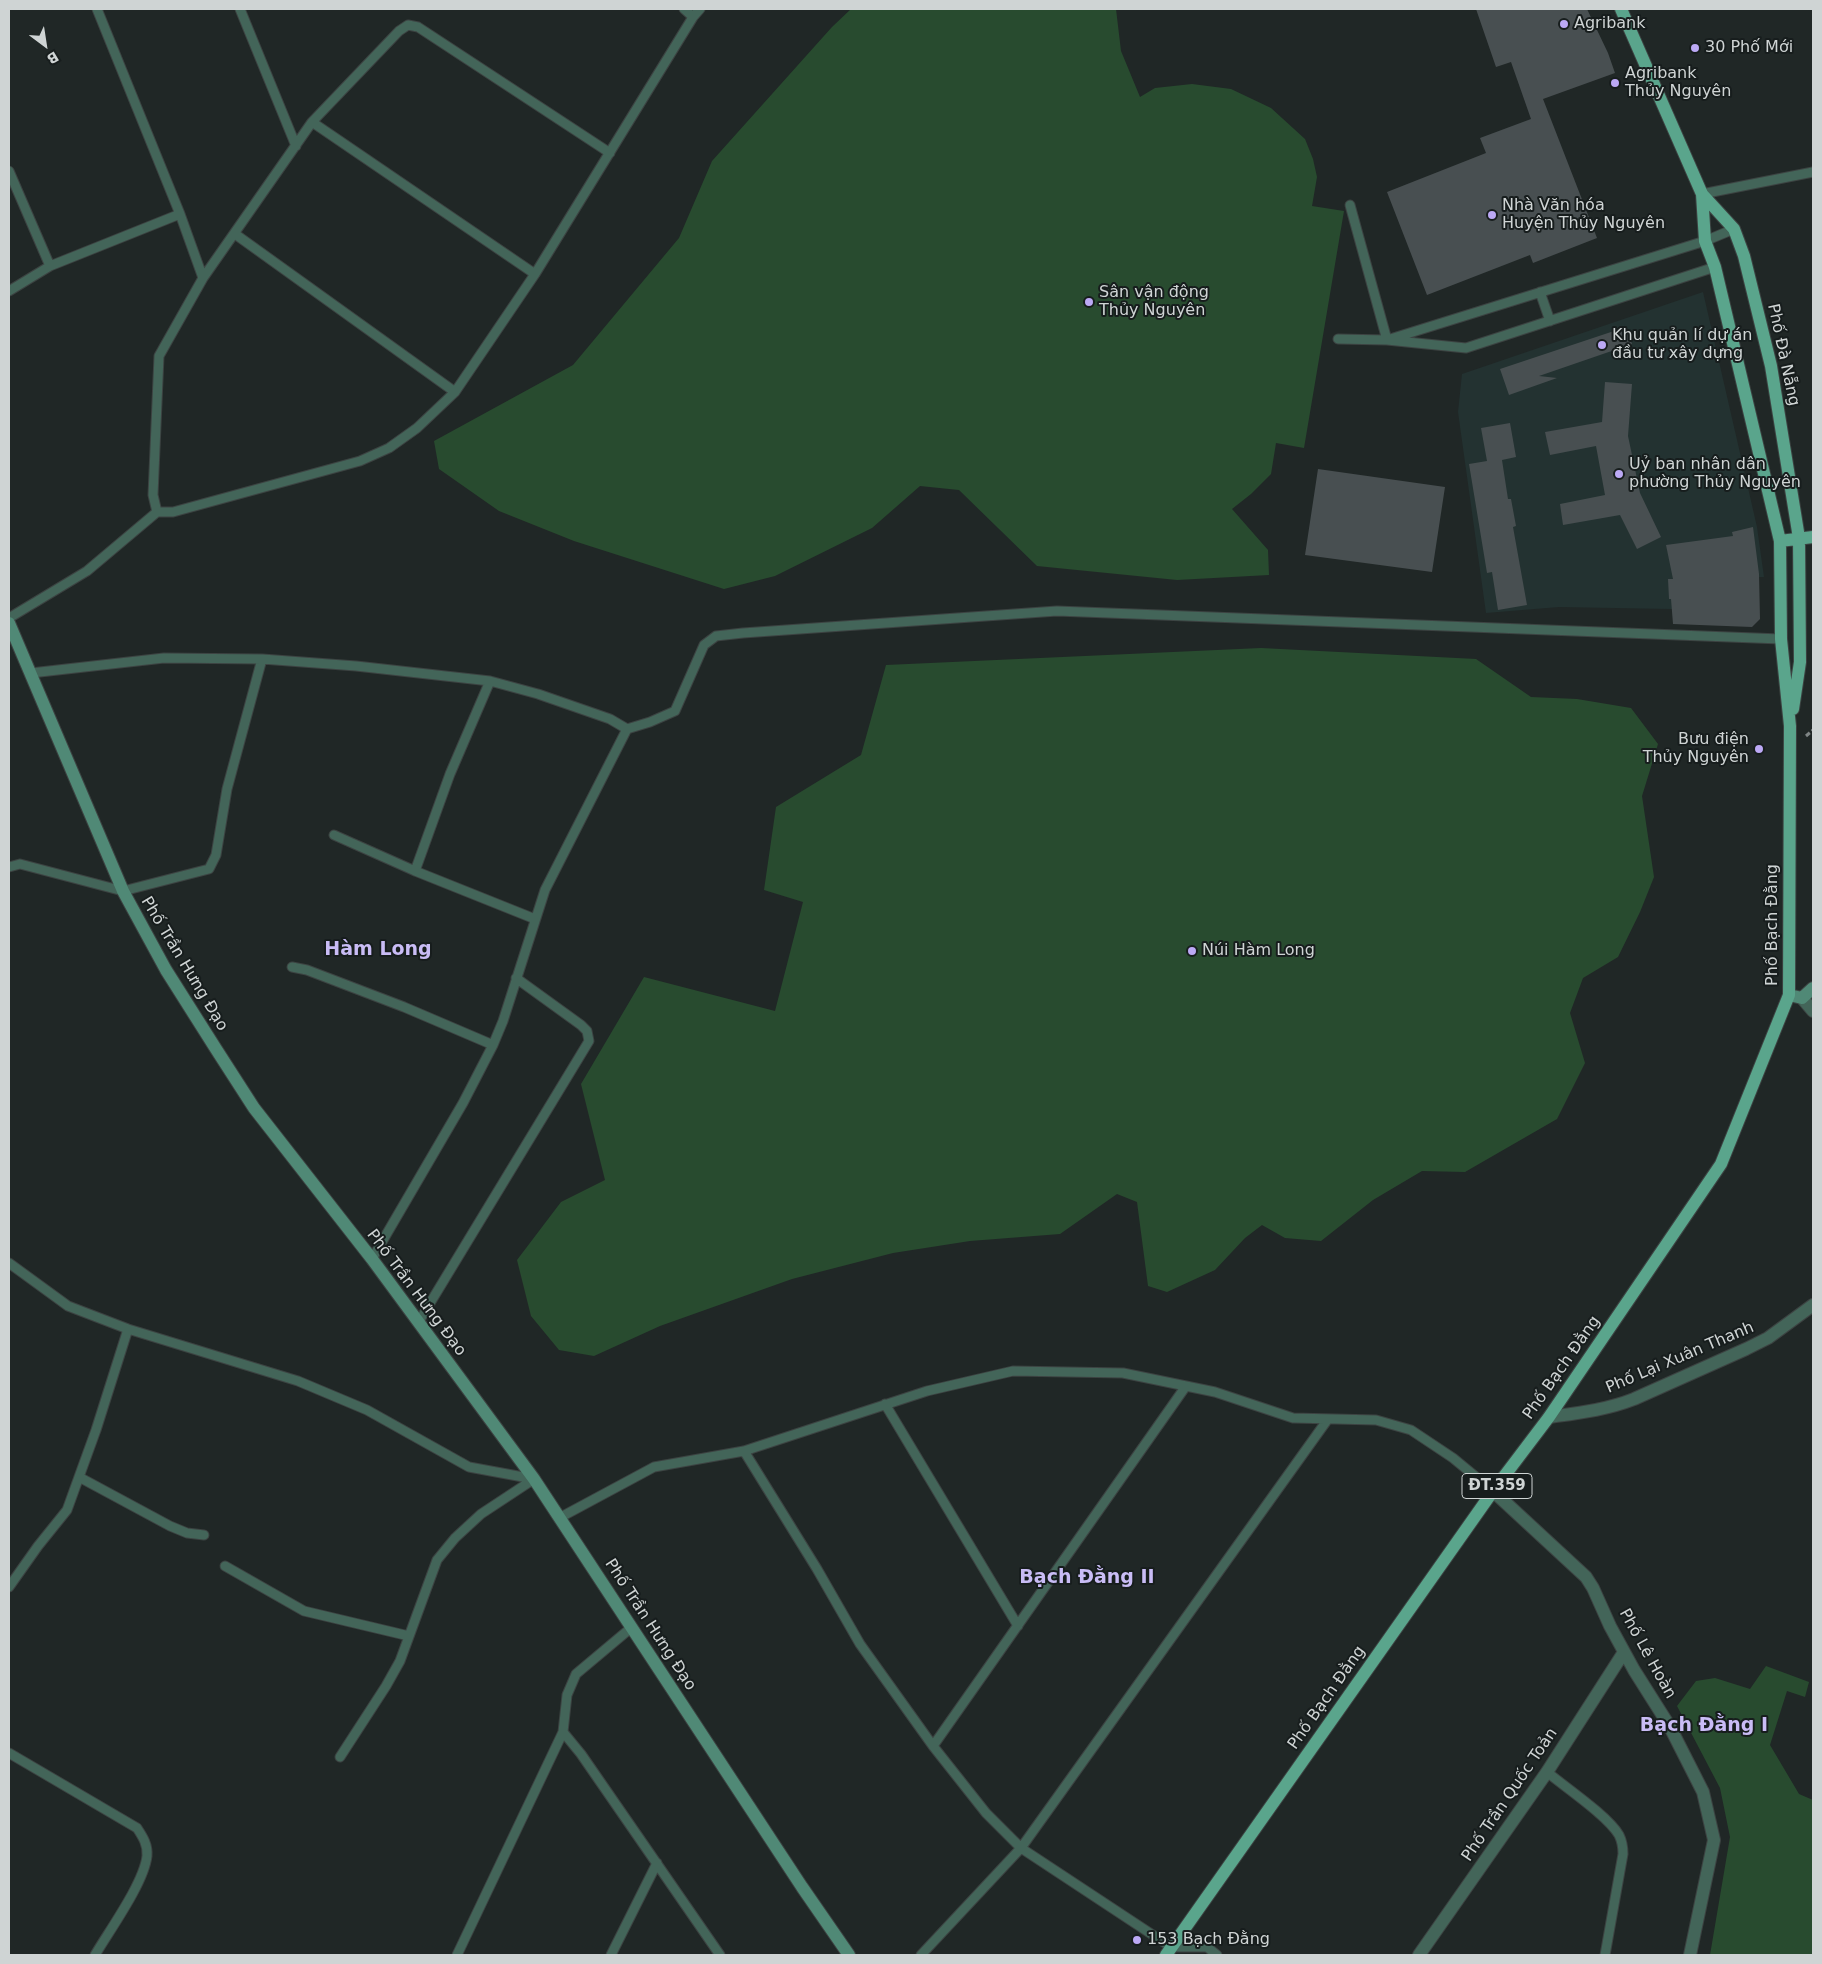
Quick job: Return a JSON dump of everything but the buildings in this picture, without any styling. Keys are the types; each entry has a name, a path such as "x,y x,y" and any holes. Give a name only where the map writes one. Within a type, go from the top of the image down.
{"main road":[{"name":"Phố Đà Nẵng","path":"1621,9 1702,194 1734,229 1744,256 1771,366 1799,538"},
{"name":"Phố Đà Nẵng","path":"1702,194 1705,241 1715,267 1780,541"},
{"path":"1780,541 1813,537"},
{"name":"Phố Bạch Đằng","path":"1790,726 1800,662 1799,538"},
{"name":"Phố Bạch Đằng","path":"1169,1951 1493,1491 1549,1417 1721,1164 1789,995 1790,726 1781,639 1780,541"}],"street":[{"name":"Phố Trần Hưng Đạo","path":"9,624 123,891 166,970 254,1108 372,1259 534,1478 802,1888 849,1955"},
{"path":"1802,998 1813,988"},
{"path":"1789,995 1802,998 1813,1010"},
{"name":"Phố Lại Xuân Thanh","path":"1549,1417 1616,1406 1754,1345 1792,1322 1813,1306"},
{"name":"Phố Lê Hoàn","path":"1493,1491 1586,1577 1594,1588 1624,1652 1670,1727 1703,1792 1714,1840 1690,1955"},
{"name":"Phố Trần Quốc Toản","path":"1419,1955 1547,1772 1624,1652"}],"lane":[{"path":"97,9 180,214 203,278"},
{"path":"240,9 296,146"},
{"path":"684,9 693,17"},
{"path":"9,618 86,571 156,512 173,512 360,461 389,448 417,428 455,392 535,274 693,17 700,9"},
{"path":"156,512 153,495 159,356 203,278 312,122 399,31 408,25 418,27 610,152"},
{"path":"312,122 535,274"},
{"path":"9,171 50,266"},
{"path":"1702,194 1813,172"},
{"path":"1350,205 1387,340"},
{"path":"9,291 50,266 180,214"},
{"path":"1387,340 1705,241 1734,229"},
{"path":"235,234 455,392"},
{"path":"1338,339 1387,340 1466,348 1715,267"},
{"path":"1540,292 1550,321"},
{"path":"372,1259 493,1046 503,1021 545,890 627,729 650,722 675,711 704,646 716,636 1057,611 1781,639"},
{"path":"30,673 164,658 262,659 366,667 490,681 538,694 592,712 610,719 627,729"},
{"path":"9,866 20,864 123,891 209,869 216,855 227,789 262,659"},
{"path":"415,871 450,774 490,681"},
{"path":"334,835 415,871 536,919"},
{"path":"292,967 307,970 404,1007 493,1046"},
{"path":"418,1323 589,1041 587,1032 581,1025 516,978"},
{"path":"9,1263 68,1306 128,1329 298,1382 367,1410 469,1467 534,1478"},
{"path":"9,1587 38,1546 67,1510 96,1430 128,1329"},
{"path":"561,1517 654,1467 744,1451 927,1391 1013,1371 1123,1373 1215,1392 1293,1418 1376,1420 1411,1430 1453,1458 1493,1491"},
{"path":"934,1746 1186,1386"},
{"path":"885,1404 1018,1626"},
{"path":"922,1955 1021,1848 1328,1419"},
{"path":"744,1451 817,1569 860,1644 934,1746 986,1813 1021,1848 1169,1951 1207,1948 1217,1955"},
{"path":"79,1477 163,1523 187,1533 204,1535"},
{"path":"340,1757 400,1661 436,1560 455,1538 481,1514 534,1478"},
{"path":"225,1566 309,1612 408,1636"},
{"path":"457,1955 563,1732 566,1695 576,1674 632,1627"},
{"path":"563,1732 581,1754 720,1955"},
{"path":"9,1753 137,1828 146,1843 147,1857 136,1887 95,1955"},
{"path":"1547,1772 1607,1820 1619,1836 1622,1845 1623,1854 1605,1955"},
{"path":"610,1955 657,1863"}],"shaded area":[{"path":"1703,292 1757,527 1764,577 1759,577 1726,610 1559,607 1486,613 1458,412 1462,374"}],"green space":[{"path":"851,9 1116,9 1121,51 1140,97 1155,88 1192,84 1231,89 1271,108 1305,139 1313,159 1317,177 1312,206 1344,211 1304,448 1276,443 1271,474 1251,494 1232,509 1268,550 1269,575 1177,580 1037,566 959,490 920,486 872,528 775,576 724,589 574,541 499,511 439,469 434,441 573,365 679,238 712,161 832,27"},
{"path":"1261,648 1476,659 1531,697 1577,699 1631,708 1658,744 1642,796 1654,877 1640,912 1618,957 1583,978 1570,1013 1585,1063 1557,1119 1465,1172 1422,1171 1373,1200 1321,1241 1285,1238 1262,1225 1245,1238 1215,1270 1167,1292 1148,1286 1137,1202 1117,1194 1060,1234 970,1241 893,1253 792,1279 660,1326 594,1356 559,1350 531,1316 517,1260 561,1202 605,1180 581,1084 644,977 775,1011 803,902 764,890 776,807 861,755 886,665"},
{"path":"1766,1666 1809,1682 1805,1697 1787,1691 1770,1745 1799,1794 1813,1800 1813,1955 1710,1955 1730,1837 1720,1788 1677,1706 1696,1681 1715,1678 1750,1689"}],"place":[{"name":"Agribank","path":"1564,24"},
{"name":"30 Phố Mới","path":"1695,48"},
{"name":"Agribank Thủy Nguyên","path":"1615,83"},
{"name":"Nhà Văn hóa Huyện Thủy Nguyên","path":"1492,215"},
{"name":"Sân vận động Thủy Nguyên","path":"1089,302"},
{"name":"Khu quản lí dự án đầu tư xây dựng","path":"1602,345"},
{"name":"Uỷ ban nhân dân phường Thủy Nguyên","path":"1619,474"},
{"name":"Bưu điện Thủy Nguyên","path":"1759,749"},
{"name":"Núi Hàm Long","path":"1192,951"},
{"name":"153 Bạch Đằng","path":"1137,1940"}],"district":[{"name":"Hàm Long","path":"378,950"},
{"name":"Bạch Đằng II","path":"1087,1578"},
{"name":"Bạch Đằng I","path":"1704,1726"}]}
